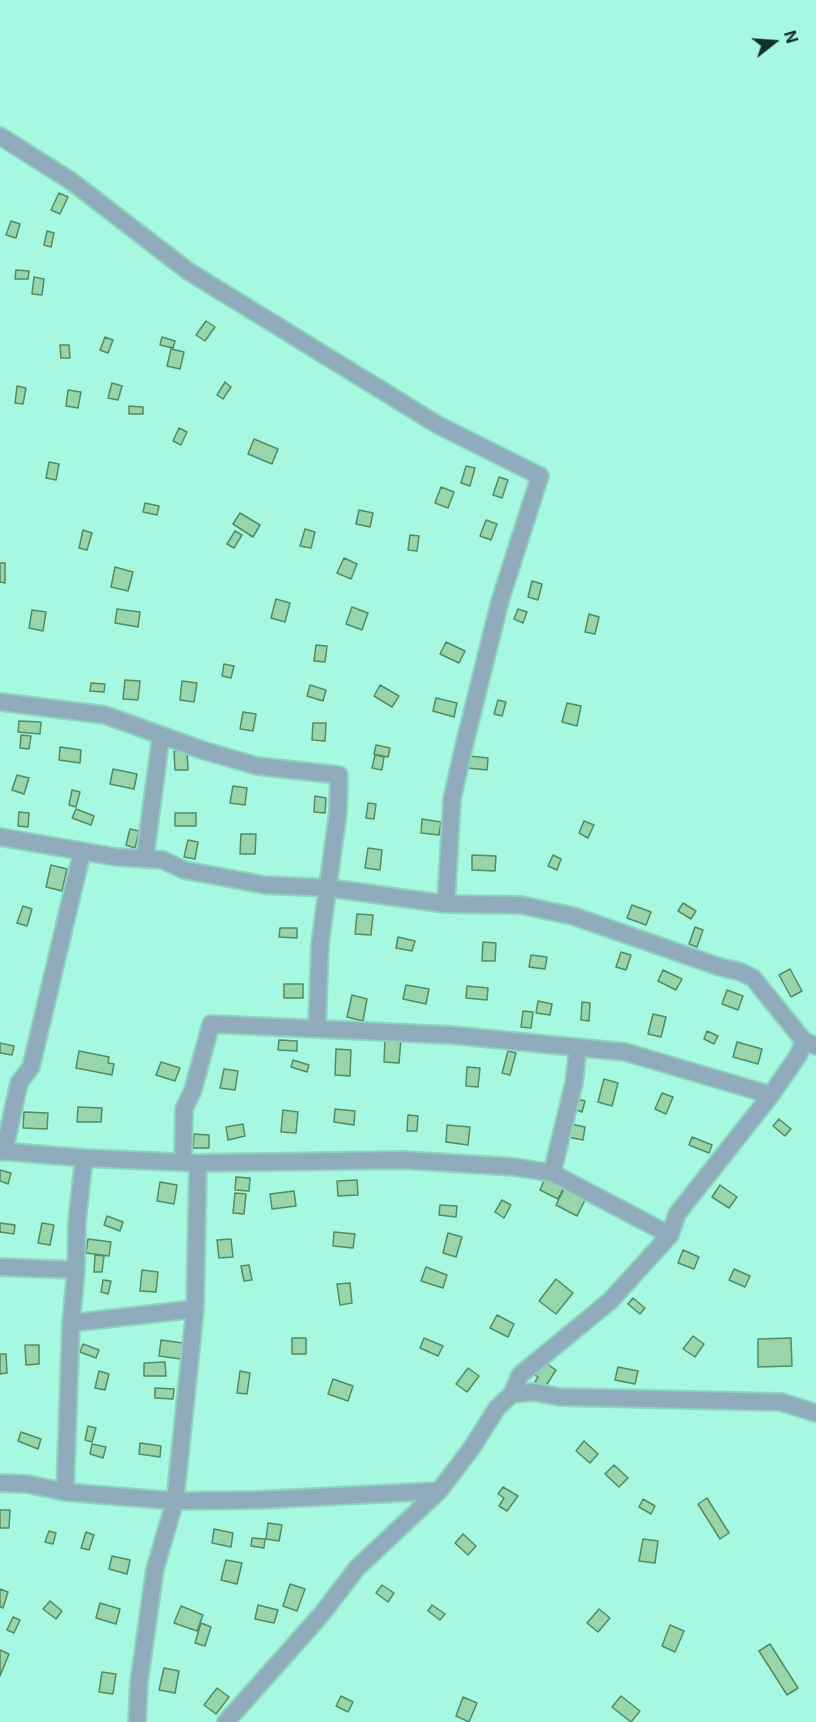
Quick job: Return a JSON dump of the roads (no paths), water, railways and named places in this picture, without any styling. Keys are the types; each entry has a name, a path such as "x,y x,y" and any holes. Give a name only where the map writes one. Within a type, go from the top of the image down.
{"street":[{"path":"0,136 71,182 188,271 438,425 540,476 500,601 452,799 446,904"},
{"path":"0,702 105,716 202,750 257,766 339,775 338,812 320,944 317,1028"},
{"path":"145,857 161,735"},
{"path":"0,837 116,857 145,857 163,860 184,870 265,885 329,888 446,904 521,905 573,916 753,978 810,1043 799,1054 771,1095 677,1214 670,1235 610,1301 520,1375 512,1394 496,1408 471,1449 439,1491 357,1568 321,1615 226,1722"},
{"path":"82,852 31,1066 19,1083 2,1152 191,1163 404,1160 515,1167 552,1173 670,1235"},
{"path":"136,1722 139,1682 155,1569 175,1501 195,1309 191,1163 184,1109 193,1090 211,1024 451,1035 578,1047 625,1053 771,1095"},
{"path":"552,1173 574,1083 578,1047"},
{"path":"65,1492 71,1323 76,1270 77,1221 84,1158"},
{"path":"0,1267 76,1270"},
{"path":"71,1323 195,1309"},
{"path":"512,1394 534,1392 560,1397 701,1402 781,1402 816,1413"},
{"path":"0,1483 27,1484 65,1492 175,1501 256,1500 439,1491"}]}
